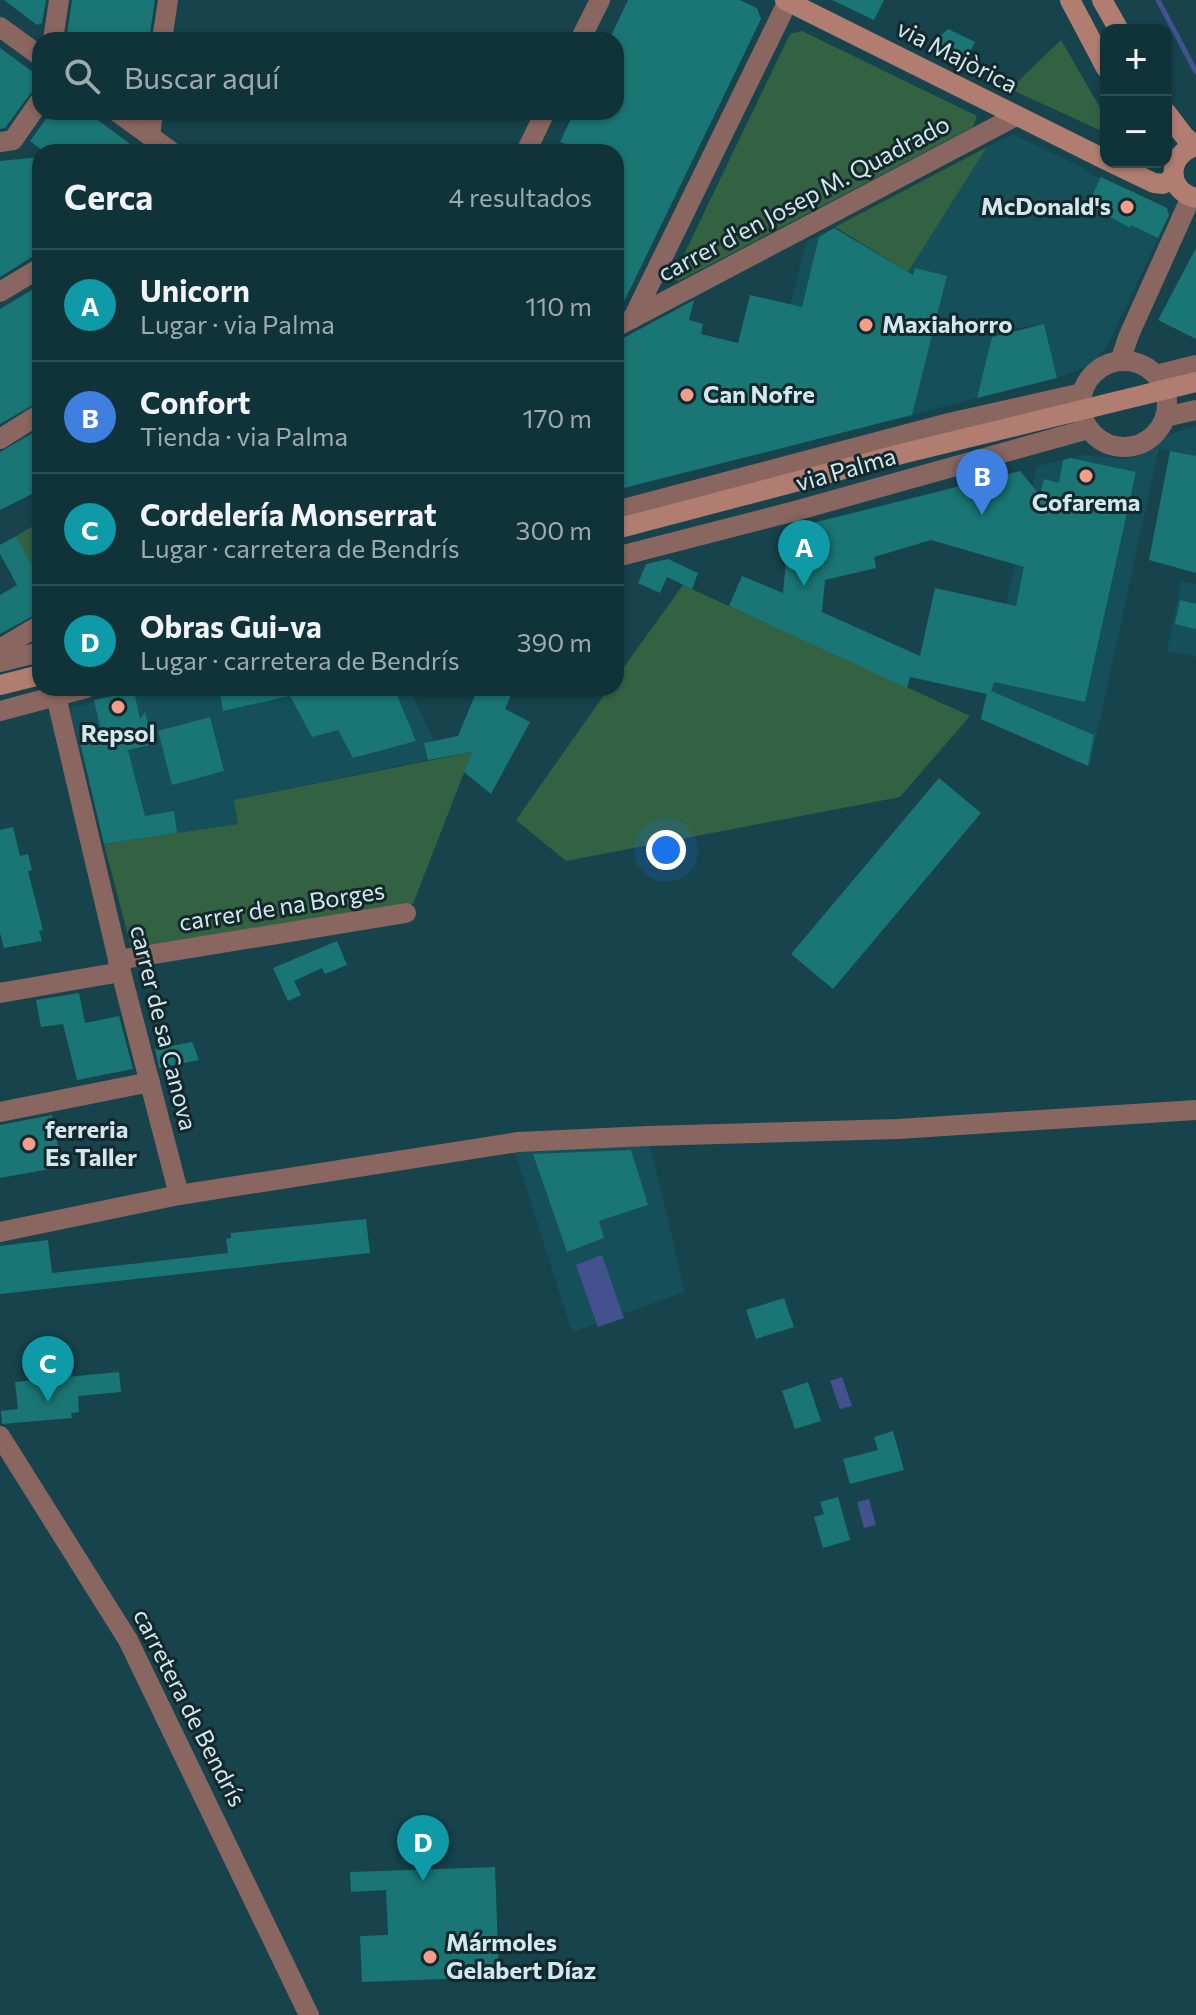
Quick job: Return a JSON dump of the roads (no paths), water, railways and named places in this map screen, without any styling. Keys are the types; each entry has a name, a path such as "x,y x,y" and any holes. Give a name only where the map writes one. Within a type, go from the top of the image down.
{"main road":[{"path":"1070,0 1100,57"},
{"path":"1102,0 1116,24"},
{"name":"via Majòrica","path":"787,1 1016,116 1100,154"},
{"path":"1172,120 1196,146 1180,154 1170,170 1177,187 1194,197"},
{"name":"via Majòrica","path":"1128,168 1154,183 1163,184 1170,170"},
{"path":"624,527 1084,410 1160,383 1196,382"},
{"path":"0,685 32,677"}],"street":[{"path":"54,32 59,0"},
{"path":"163,32 168,0"},
{"path":"584,32 600,0"},
{"path":"625,323 787,1"},
{"path":"0,27 32,50"},
{"path":"0,142 13,140 32,113"},
{"name":"carrer d'en Josep M. Quadrado","path":"625,323 1016,116"},
{"path":"128,120 161,144"},
{"path":"150,136 152,120"},
{"path":"530,144 541,120"},
{"path":"1120,361 1129,335 1194,197"},
{"path":"0,292 32,273"},
{"path":"1133,362 1146,367 1160,383 1167,403 1165,417 1149,439 1123,447 1110,445 1098,438 1084,410 1087,381 1096,371 1107,364 1133,362"},
{"path":"1160,383 1196,365"},
{"path":"624,509 949,423 1084,410"},
{"name":"via Palma","path":"624,555 795,511 1084,410"},
{"path":"1165,417 1196,410"},
{"path":"0,439 32,419"},
{"path":"0,649 32,630"},
{"path":"0,662 32,654"},
{"path":"0,711 56,696"},
{"name":"carrer de sa Canova","path":"56,696 120,966 179,1195"},
{"name":"carrer de na Borges","path":"0,993 120,966 406,913"},
{"path":"0,1112 150,1082"},
{"path":"0,1232 179,1195 518,1142 898,1129 1196,1110"},
{"name":"carretera de Bendrís","path":"0,1436 128,1640 309,2015"}],"water":[{"path":"602,1255 624,1318 598,1327 576,1265"},
{"path":"842,1377 852,1406 840,1409 830,1381"},
{"path":"869,1499 876,1525 864,1528 857,1502"}],"waterway":[{"path":"1158,0 1196,72"}],"place":[{"name":"McDonald's","path":"1127,207"},
{"name":"Maxiahorro","path":"866,325"},
{"name":"Can Nofre","path":"687,395"},
{"name":"Cofarema","path":"1086,476"},
{"name":"Confort","path":"982,515"},
{"name":"Unicorn","path":"804,586"},
{"name":"Repsol","path":"118,707"},
{"name":"ferreria Es Taller","path":"29,1144"},
{"name":"Cordelería Monserrat","path":"48,1402"},
{"name":"Obras Gui-va","path":"423,1881"},
{"name":"Mármoles Gelabert Díaz","path":"430,1957"}]}
